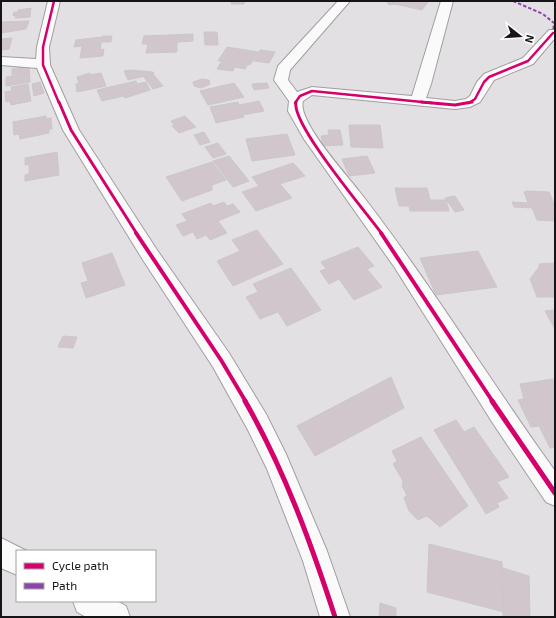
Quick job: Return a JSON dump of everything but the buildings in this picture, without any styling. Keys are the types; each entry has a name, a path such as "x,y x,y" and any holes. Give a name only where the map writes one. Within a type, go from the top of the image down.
{"street":[{"path":"54,1 43,48 44,65 70,130 221,360 257,422 277,464 317,561 335,617"},
{"path":"296,100 281,80 283,69 344,1"},
{"path":"417,101 424,84 447,1"},
{"path":"553,33 528,61 485,80 478,97 466,105 312,91 301,94 296,100 295,109 312,142 375,226 464,356 528,457 555,493"},
{"path":"1,61 37,63 44,65"},
{"path":"1,552 16,560"},
{"path":"90,602 115,617"}],"marked path":[{"path":"513,1 543,14 554,23 553,33"}],"cycle path":[{"path":"54,1 43,47 43,65 71,130 150,255 221,360 257,422 277,463 317,561 335,617"},
{"path":"553,33 528,61 489,77 481,87 478,96 471,102 465,104 455,105 312,91 300,96 296,101 295,108 296,113 317,148 402,263 503,417 555,493"}]}
